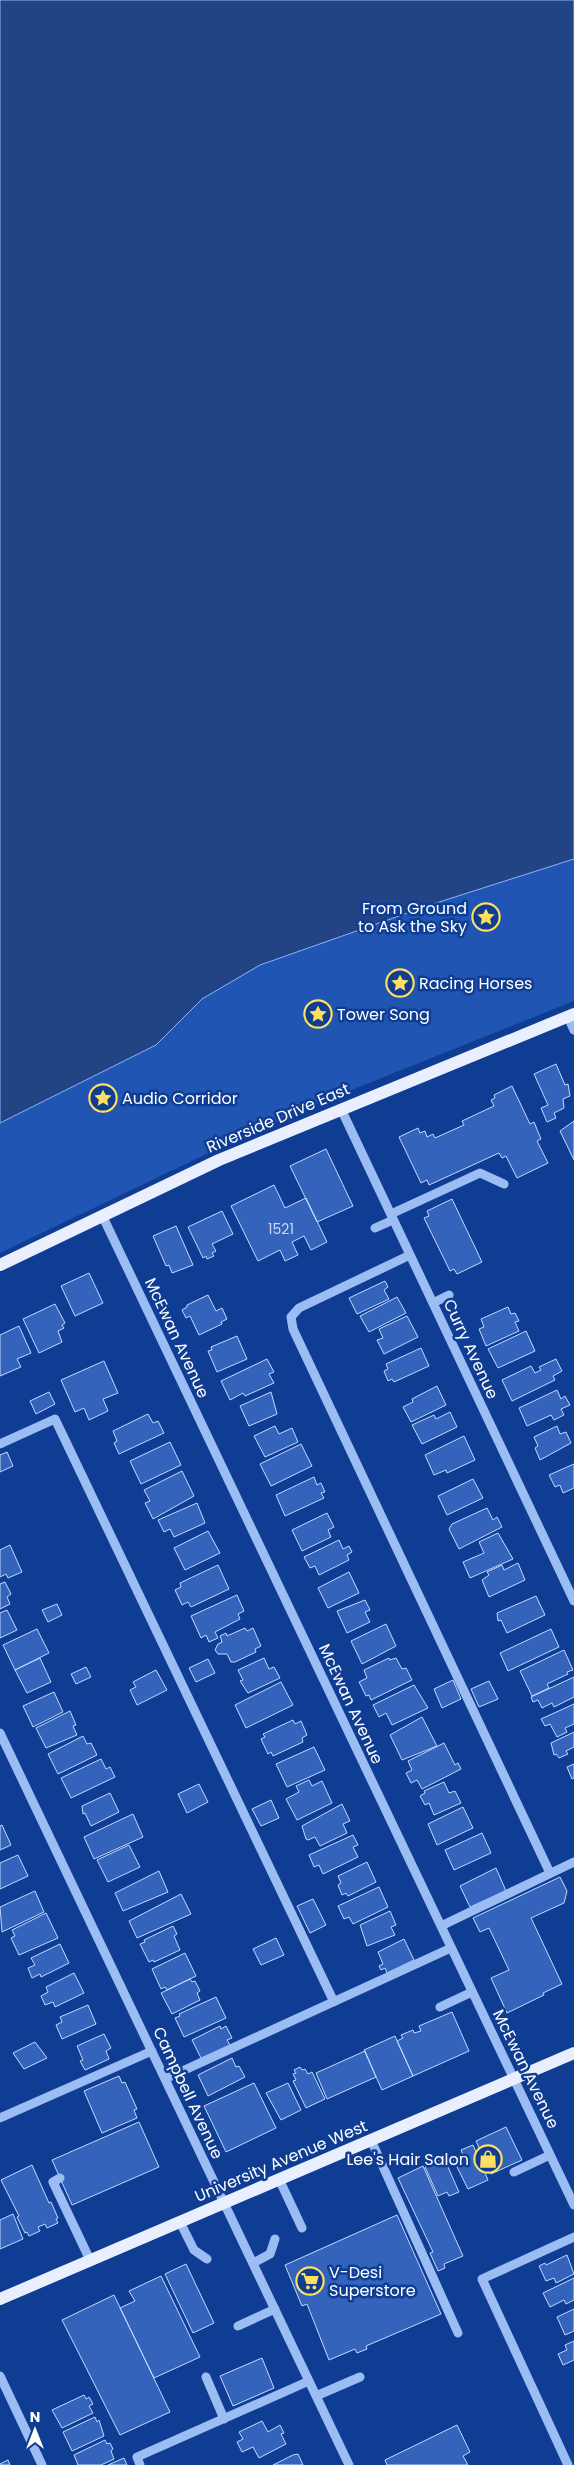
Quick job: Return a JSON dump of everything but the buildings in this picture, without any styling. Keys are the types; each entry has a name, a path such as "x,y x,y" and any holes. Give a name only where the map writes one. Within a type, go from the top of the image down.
{"main road":[{"name":"Riverside Drive East","path":"0,1266 219,1160 571,1015"},
{"name":"University Avenue West","path":"0,2299 574,2053"}],"street":[{"path":"571,1015 574,1030"},
{"name":"Curry Avenue","path":"341,1109 574,1601"},
{"path":"375,1228 392,1217 480,1173 504,1184"},
{"name":"McEwan Avenue","path":"102,1215 574,2205"},
{"path":"410,1255 300,1308 291,1317 293,1328 550,1873"},
{"path":"433,1303 449,1295"},
{"path":"0,1444 55,1419 334,2002"},
{"name":"Campbell Avenue","path":"0,1733 349,2465"},
{"path":"441,1926 574,1862"},
{"path":"165,2079 451,1948"},
{"path":"440,2007 472,1992"},
{"path":"0,2118 152,2051"},
{"path":"371,2140 458,2332"},
{"path":"514,2172 550,2155"},
{"path":"60,2178 53,2182 90,2260"},
{"path":"279,2179 302,2228"},
{"path":"180,2222 194,2250 207,2260"},
{"path":"568,2465 482,2279 574,2237"},
{"path":"253,2263 270,2254 275,2239"},
{"path":"238,2326 275,2309"},
{"path":"0,2376 42,2465"},
{"path":"206,2377 224,2419"},
{"path":"316,2396 360,2377"},
{"path":"140,2465 137,2458 309,2381"}],"shaded area":[{"path":"0,0 574,0 574,859 436,903 260,965 202,999 156,1045 0,1123"},
{"path":"574,859 574,1001 334,1097 229,1143 0,1253 0,1123 156,1045 202,999 260,965 436,903"}],"place":[{"name":"From Ground to Ask the Sky","path":"486,917"},
{"name":"Racing Horses","path":"400,983"},
{"name":"Tower Song","path":"318,1014"},
{"name":"Audio Corridor","path":"103,1098"},
{"name":"Lee's Hair Salon","path":"488,2159"},
{"name":"V-Desi Superstore","path":"310,2281"}]}
